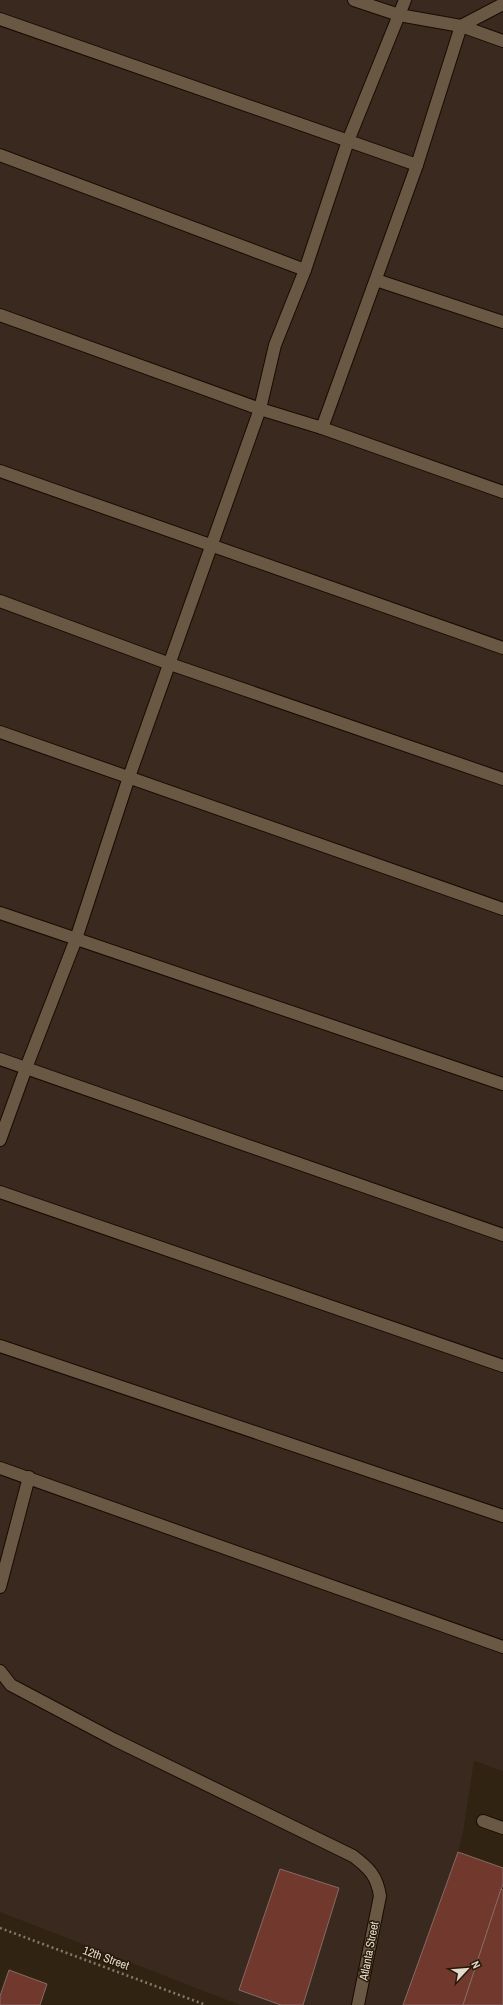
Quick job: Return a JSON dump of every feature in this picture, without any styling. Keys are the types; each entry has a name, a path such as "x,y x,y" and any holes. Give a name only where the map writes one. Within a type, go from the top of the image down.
{"street":[{"path":"354,0 399,15 461,26 503,41"},
{"path":"0,1140 76,939 129,777 170,664 210,545 260,409 275,346 305,270 348,141 405,0"},
{"path":"322,428 417,165 461,26 503,4"},
{"path":"0,19 417,165"},
{"path":"0,155 305,270"},
{"path":"376,280 503,322"},
{"path":"0,315 260,409 322,428 503,492"},
{"path":"0,471 503,648"},
{"path":"0,601 170,664 503,779"},
{"path":"0,732 503,909"},
{"path":"0,912 503,1084"},
{"path":"0,1059 503,1235"},
{"path":"0,1192 503,1366"},
{"path":"0,1346 503,1516"},
{"path":"0,1468 503,1647"},
{"path":"0,1587 28,1477"},
{"name":"Atlanta Street","path":"0,1671 11,1685 115,1740 353,1856 365,1864 378,1883 380,1896 358,2005"},
{"path":"483,1821 503,1828"}],"path":[{"name":"12th Street","path":"0,1928 206,2005"}],"shaded area":[{"path":"0,0 503,0 503,1771 474,1761 463,1832 458,1852 403,2005 240,2005 0,1912"}],"building":[{"path":"458,1852 503,1868 503,1884 463,2005 403,2005"},
{"path":"280,1869 339,1888 303,2005 281,2005 239,1990"},
{"path":"501,1889 503,1890 503,2005 463,2005"},
{"path":"9,1970 47,1984 40,2005 0,2005 0,1996"}]}
